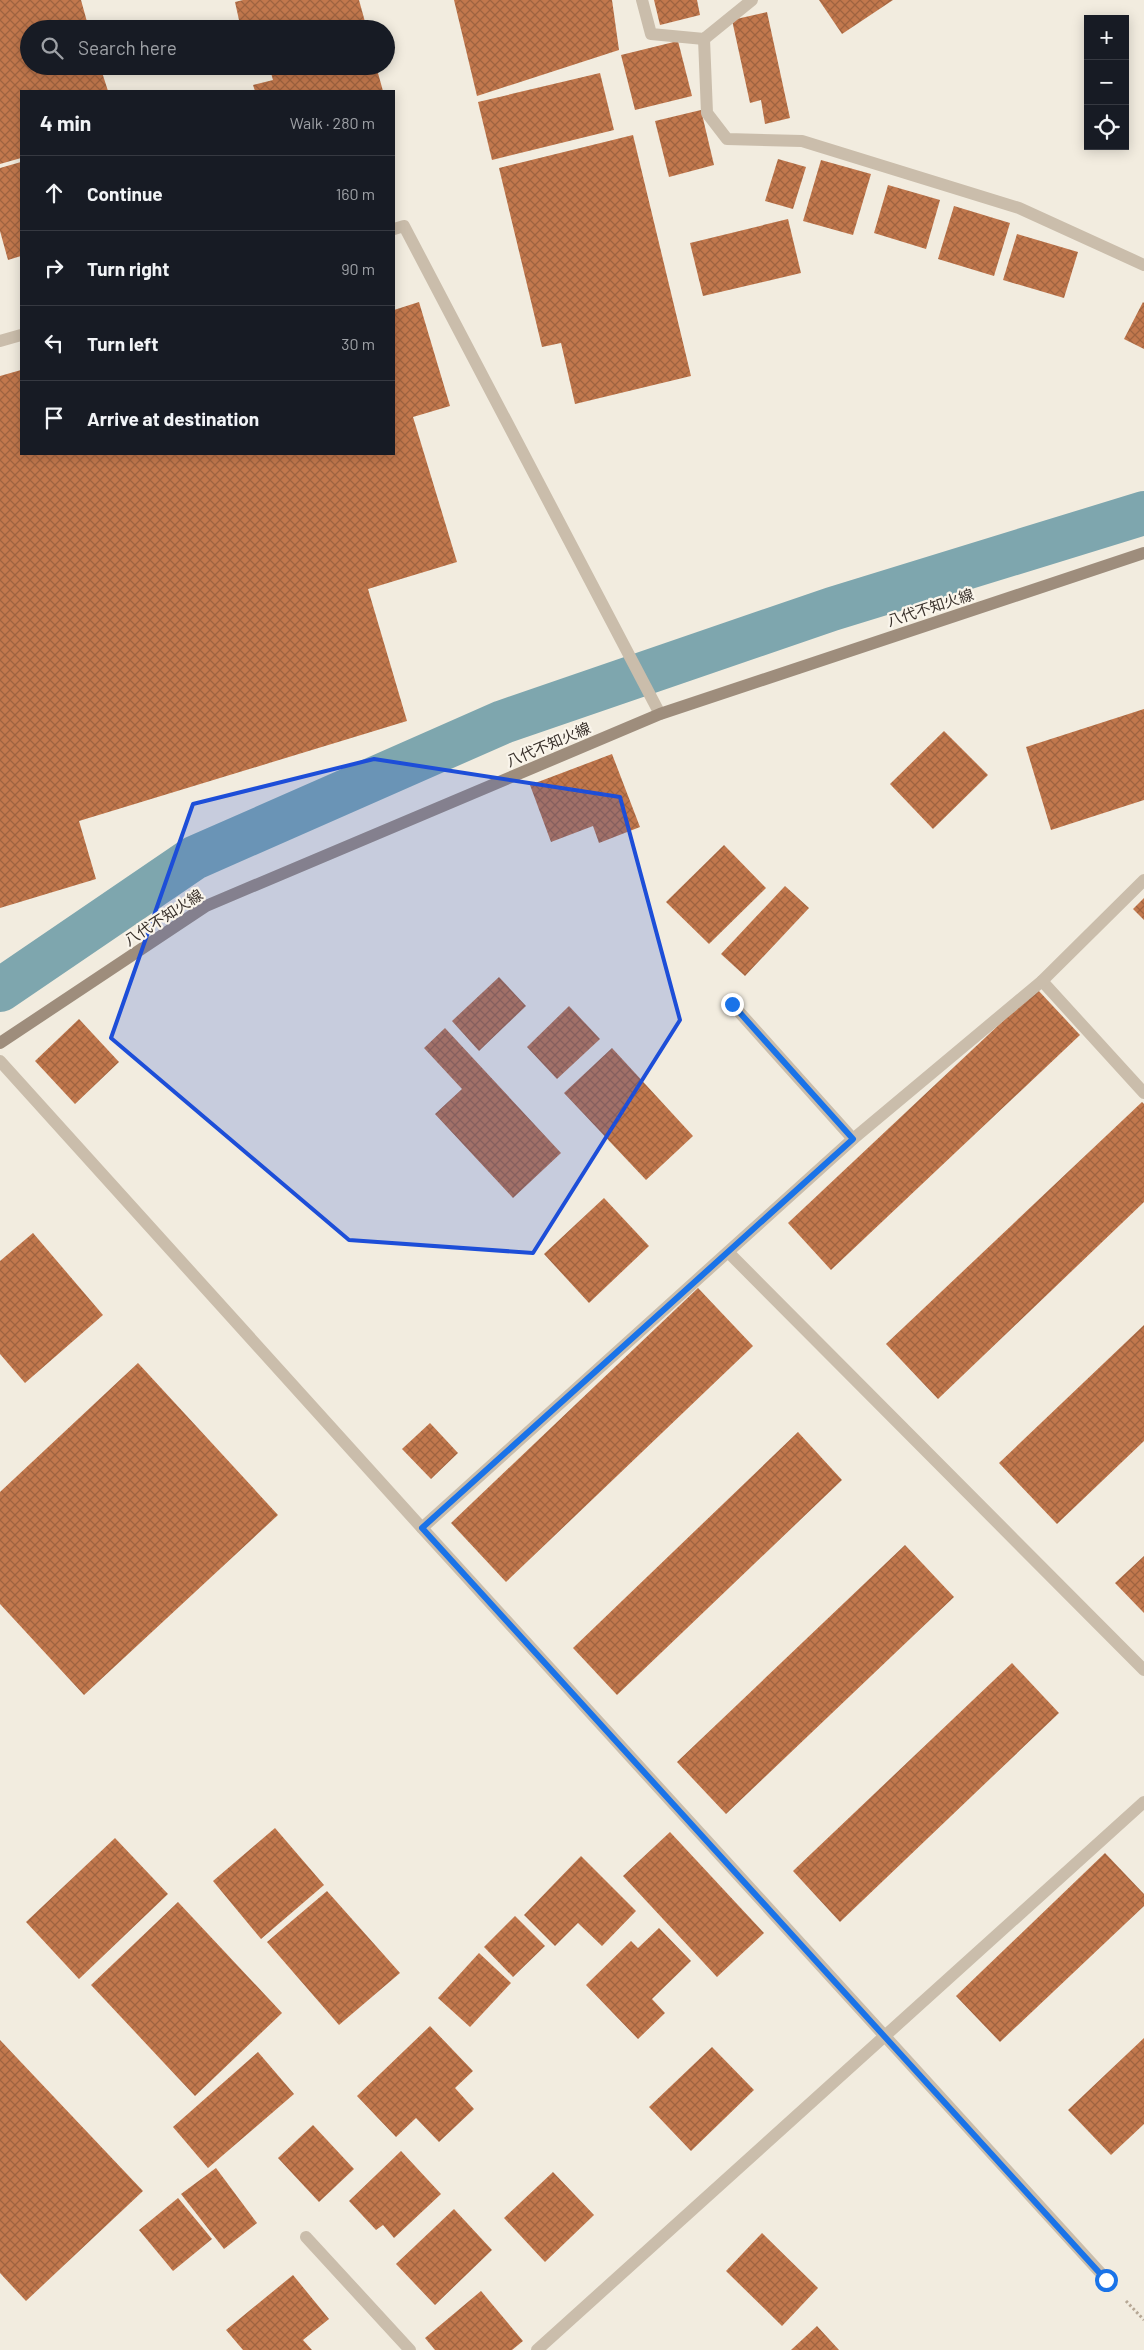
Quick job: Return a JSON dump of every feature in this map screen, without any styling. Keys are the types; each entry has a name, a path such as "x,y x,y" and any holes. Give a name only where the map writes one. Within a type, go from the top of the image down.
{"main road":[{"name":"八代不知火線","path":"0,1043 206,906 660,714 1144,553"}],"street":[{"path":"642,0 651,34 704,39 752,0"},
{"path":"704,39 707,113 727,139 802,141 1019,208 1144,265"},
{"path":"395,229 404,226 632,664 660,714"},
{"path":"0,341 20,335"},
{"path":"422,1528 729,1253 853,1139 1042,981 1144,880"},
{"path":"1042,981 1144,1093"},
{"path":"732,1004 853,1139"},
{"path":"0,1060 422,1528 1106,2280"},
{"path":"729,1253 1144,1670"},
{"path":"537,2350 1144,1802"},
{"path":"306,2237 410,2350"}],"highlighted area":[{"path":"374,759 620,797 680,1020 533,1253 349,1240 111,1038 193,804"}],"building":[{"path":"0,0 81,0 87,20 20,20 20,75 103,75 108,90 20,90 20,158 0,164"},
{"path":"243,0 359,0 365,20 239,20 235,2"},
{"path":"454,0 612,0 619,50 477,96"},
{"path":"654,0 697,0 700,15 660,25"},
{"path":"819,0 893,0 842,34"},
{"path":"767,12 790,118 765,124 761,100 750,103 732,20"},
{"path":"678,41 692,96 635,110 621,55"},
{"path":"600,73 614,130 492,160 478,102"},
{"path":"272,75 379,75 383,90 255,90 253,85 273,80"},
{"path":"701,110 714,165 669,177 655,121"},
{"path":"633,135 691,376 575,404 561,343 542,347 499,168"},
{"path":"778,159 806,167 793,209 765,201"},
{"path":"821,160 871,174 853,235 803,221"},
{"path":"20,162 20,256 8,260 0,231 0,168"},
{"path":"888,185 940,200 926,249 874,233"},
{"path":"954,206 1010,223 994,276 938,259"},
{"path":"788,219 801,273 703,296 690,243"},
{"path":"1017,234 1078,252 1064,298 1003,280"},
{"path":"419,302 450,406 413,417 457,562 368,589 407,721 79,821 96,879 0,908 0,376 20,370 20,455 395,455 395,310"},
{"path":"1144,303 1144,349 1124,339"},
{"path":"1144,709 1144,800 1051,830 1026,747"},
{"path":"944,731 988,775 933,829 890,784"},
{"path":"612,754 640,827 599,843 593,826 551,842 530,785"},
{"path":"724,845 766,888 709,944 666,902"},
{"path":"785,886 809,908 745,976 721,954"},
{"path":"1144,898 1144,920 1133,909"},
{"path":"499,977 526,1006 479,1051 452,1021"},
{"path":"1037,989 1080,1035 831,1270 788,1223"},
{"path":"569,1006 600,1039 557,1079 527,1047"},
{"path":"79,1019 119,1062 75,1104 35,1061"},
{"path":"445,1028 561,1153 513,1198 435,1114 462,1089 424,1048"},
{"path":"612,1048 693,1136 646,1180 564,1093"},
{"path":"1142,1102 1144,1104 1144,1202 938,1399 886,1344"},
{"path":"604,1198 649,1246 589,1303 544,1254"},
{"path":"33,1233 103,1315 25,1383 0,1354 0,1261"},
{"path":"698,1288 753,1346 506,1582 451,1523"},
{"path":"1144,1325 1144,1441 1057,1524 999,1463"},
{"path":"138,1363 278,1515 84,1695 0,1604 0,1492"},
{"path":"430,1423 458,1453 431,1479 402,1449"},
{"path":"798,1432 842,1480 617,1695 573,1648"},
{"path":"905,1545 954,1597 726,1814 677,1762"},
{"path":"1144,1556 1144,1613 1115,1583"},
{"path":"1012,1663 1059,1713 840,1922 793,1871"},
{"path":"275,1828 324,1885 261,1939 213,1881"},
{"path":"670,1832 764,1933 717,1977 623,1876"},
{"path":"115,1838 168,1894 79,1979 26,1922"},
{"path":"1105,1853 1144,1894 1144,1906 1000,2042 956,1996"},
{"path":"581,1856 636,1911 602,1946 578,1923 555,1946 524,1915"},
{"path":"327,1891 400,1973 339,2025 267,1942"},
{"path":"178,1902 282,2013 195,2096 91,1985"},
{"path":"515,1916 545,1946 513,1977 484,1947"},
{"path":"659,1928 691,1961 652,1999 665,2013 638,2039 586,1985 631,1941 638,1948"},
{"path":"479,1953 511,1983 470,2027 438,1998"},
{"path":"430,2026 473,2071 455,2088 474,2109 439,2142 416,2118 396,2137 357,2096"},
{"path":"1144,2038 1144,2124 1111,2155 1068,2110"},
{"path":"0,2040 143,2191 26,2301 0,2273"},
{"path":"712,2047 754,2090 691,2151 649,2107"},
{"path":"258,2052 294,2094 208,2168 173,2127"},
{"path":"313,2125 354,2169 319,2202 278,2158"},
{"path":"401,2151 441,2194 394,2238 383,2225 376,2230 349,2201"},
{"path":"216,2168 257,2223 224,2249 181,2194"},
{"path":"553,2172 594,2215 545,2262 504,2218"},
{"path":"178,2198 212,2239 173,2271 139,2230"},
{"path":"454,2209 492,2250 435,2305 396,2264"},
{"path":"762,2233 818,2288 782,2326 726,2271"},
{"path":"293,2275 329,2319 303,2340 312,2350 243,2350 226,2330"},
{"path":"481,2291 523,2341 512,2350 435,2350 425,2338"},
{"path":"817,2326 839,2350 791,2350"}],"waterway":[{"path":"0,990 194,858 503,722 832,609 1144,513"}],"route":[{"path":"732,1004 853,1139 729,1253 422,1528 1106,2280"}]}
